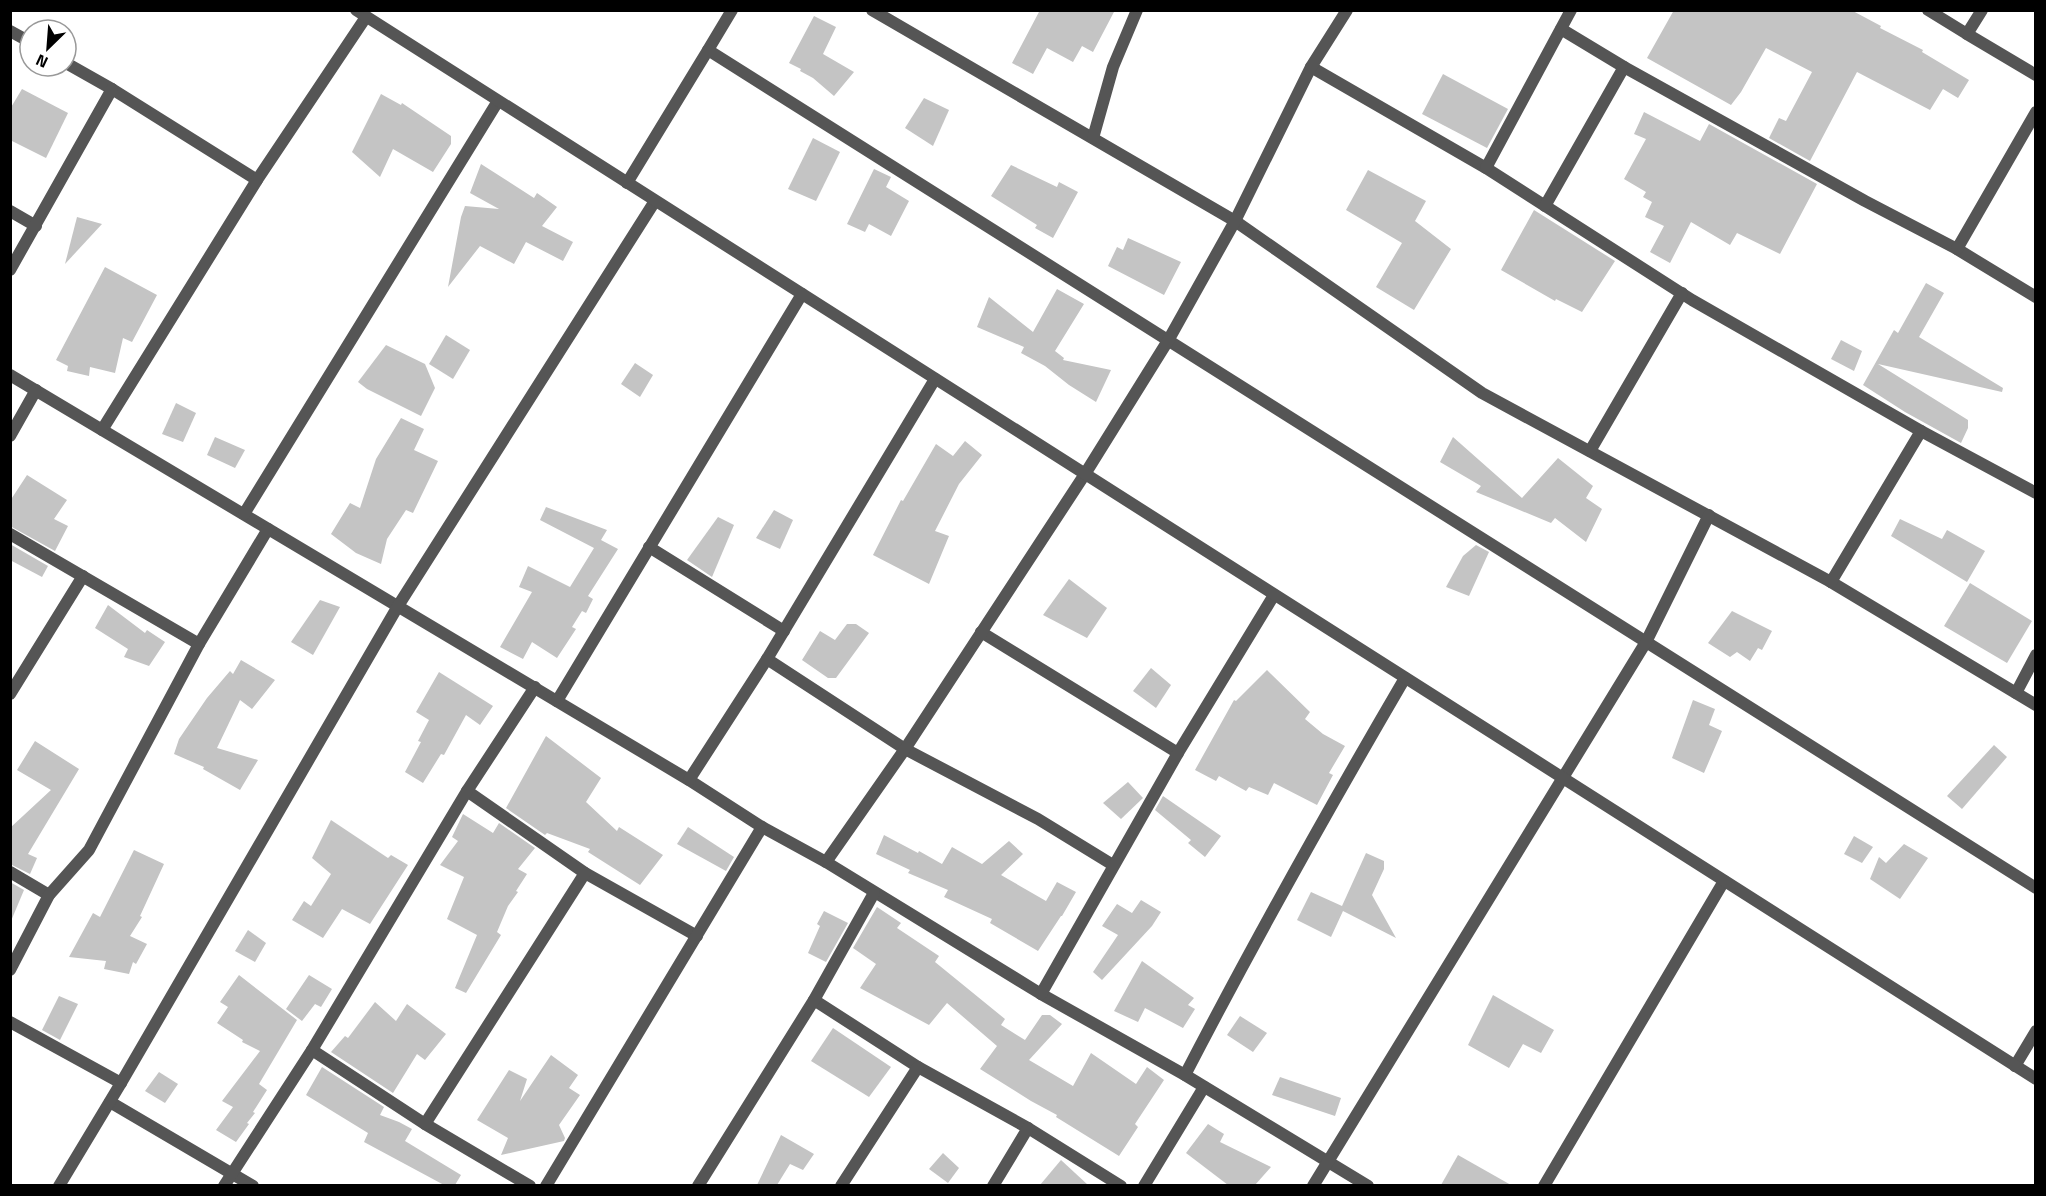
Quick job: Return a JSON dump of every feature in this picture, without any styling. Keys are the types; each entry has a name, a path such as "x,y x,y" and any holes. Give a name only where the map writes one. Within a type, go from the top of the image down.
{"street":[{"path":"627,183 732,10"},
{"path":"872,10 1235,221 1482,393 1831,582 2036,705"},
{"path":"1093,138 1113,67 1137,10"},
{"path":"826,862 905,749 1085,474 1169,339 1235,221 1311,67 1347,10"},
{"path":"1486,168 1571,10"},
{"path":"1928,10 2036,75"},
{"path":"1967,34 1982,10"},
{"path":"102,430 361,14 2036,1079"},
{"path":"1561,29 1624,67 1865,201 1957,249 2036,297"},
{"path":"708,50 2036,888"},
{"path":"1311,67 1486,168 1682,293 1921,431 2036,494"},
{"path":"1545,206 1624,67"},
{"path":"78,70 257,180"},
{"path":"10,270 112,89"},
{"path":"244,514 498,101"},
{"path":"1957,249 2036,112"},
{"path":"59,1185 122,1083 398,606 655,201"},
{"path":"10,211 36,226"},
{"path":"1590,452 1682,293"},
{"path":"557,701 802,294"},
{"path":"10,375 535,687 762,827 826,862 1041,994 1185,1074 1204,1088 1368,1185"},
{"path":"689,780 767,659 935,379"},
{"path":"10,436 36,390"},
{"path":"1831,582 1921,431"},
{"path":"1313,1185 1646,642 1709,515"},
{"path":"10,970 49,895 89,850 199,644 268,529"},
{"path":"10,534 199,644"},
{"path":"649,546 784,631"},
{"path":"10,694 83,576"},
{"path":"1041,994 1178,753 1274,595"},
{"path":"981,632 1178,753"},
{"path":"2016,693 2036,655"},
{"path":"767,659 905,749 1038,819 1113,866"},
{"path":"1185,1074 1331,805 1405,678"},
{"path":"224,1185 312,1050 467,791 535,687"},
{"path":"467,791 585,873 697,936"},
{"path":"546,1185 762,827"},
{"path":"10,872 49,895"},
{"path":"425,1124 585,873"},
{"path":"1544,1185 1724,881"},
{"path":"698,1185 814,1000 874,893"},
{"path":"814,1000 918,1067 1028,1128 1121,1185"},
{"path":"10,1022 122,1083"},
{"path":"2015,1066 2036,1031"},
{"path":"312,1050 425,1124 530,1185"},
{"path":"841,1185 918,1067"},
{"path":"1144,1185 1204,1088"},
{"path":"110,1102 253,1185"},
{"path":"993,1185 1028,1128"}],"building":[{"path":"1040,10 1115,10 1093,52 1082,46 1073,62 1047,48 1033,74 1012,63"},
{"path":"1674,10 1851,10 1923,50 1922,52 1969,80 1958,98 1943,89 1930,110 1857,72 1810,161 1769,138 1779,118 1786,121 1812,72 1766,48 1731,105 1647,58"},
{"path":"814,16 836,27 823,54 854,72 834,96 813,78 800,71 801,69 789,63"},
{"path":"1443,74 1508,109 1487,148 1422,114"},
{"path":"22,89 68,113 46,158 10,140 10,109"},
{"path":"381,94 401,105 402,103 451,136 451,144 433,172 393,149 380,177 352,152"},
{"path":"924,98 949,110 933,146 905,128"},
{"path":"1644,112 1700,141 1709,124 1817,184 1780,254 1737,233 1730,245 1691,222 1670,263 1650,252 1664,226 1645,217 1652,202 1643,197 1646,192 1624,179 1646,139 1634,134"},
{"path":"813,138 840,152 816,201 788,189"},
{"path":"481,164 534,198 537,193 557,207 542,226 573,242 563,261 526,242 514,264 480,246 448,287 465,206 499,209 470,193"},
{"path":"1011,165 1057,187 1059,182 1078,192 1053,238 1035,228 1037,225 991,196"},
{"path":"874,169 891,177 886,187 909,201 891,236 869,224 865,232 847,224"},
{"path":"1368,170 1426,201 1415,221 1451,249 1414,310 1376,287 1402,243 1346,210"},
{"path":"1534,210 1615,261 1582,312 1556,299 1555,301 1501,270"},
{"path":"77,217 102,224 65,264"},
{"path":"1128,238 1181,262 1164,295 1108,266 1117,247 1123,250"},
{"path":"105,267 157,295 132,342 123,338 115,373 90,367 89,376 67,371 68,366 56,360"},
{"path":"1926,283 1944,293 1919,337 2003,388 2002,392 1878,364 1968,420 1968,428 1961,443 1905,412 1863,385 1894,330 1898,333"},
{"path":"1057,289 1084,304 1055,351 1064,358 1063,360 1111,370 1096,402 1045,366 1021,353 1024,347 977,327 989,297 1033,332"},
{"path":"446,335 470,350 453,379 429,364"},
{"path":"1841,340 1862,351 1854,371 1831,359"},
{"path":"386,345 425,364 435,388 421,416 367,389 358,382"},
{"path":"635,363 653,375 640,397 621,384"},
{"path":"176,403 196,413 183,442 162,434"},
{"path":"401,418 424,429 414,450 438,461 413,513 406,510 387,539 381,564 356,553 331,534 350,503 360,508 376,459"},
{"path":"215,437 245,450 235,468 207,455"},
{"path":"1453,437 1522,498 1558,458 1593,486 1586,498 1602,509 1586,542 1555,518 1551,523 1476,492 1481,486 1440,462"},
{"path":"965,441 982,455 959,484 935,531 949,536 929,584 873,555 901,500 903,501 936,444 953,456"},
{"path":"27,475 67,500 54,519 68,526 55,551 10,526 10,501"},
{"path":"546,507 607,530 601,540 618,549 588,596 593,599 586,613 582,611 572,627 576,629 557,658 532,642 523,659 500,647 532,592 519,587 528,566 570,587 594,548 540,520"},
{"path":"774,510 793,520 780,549 756,538"},
{"path":"718,517 734,525 712,577 687,560"},
{"path":"1900,519 1942,539 1947,530 1985,551 1967,582 1891,536"},
{"path":"10,544 48,566 42,577 10,560"},
{"path":"1476,545 1489,552 1469,596 1446,587 1463,556"},
{"path":"1069,579 1107,608 1087,638 1043,615"},
{"path":"1970,583 2032,621 2007,663 1944,626"},
{"path":"320,600 340,607 313,655 291,642"},
{"path":"108,605 145,633 147,630 165,642 149,666 124,657 128,649 95,628"},
{"path":"1732,611 1772,631 1762,650 1758,648 1750,661 1737,652 1730,657 1708,643"},
{"path":"847,624 856,624 869,633 836,678 828,678 802,660 820,631 835,640"},
{"path":"241,660 275,680 252,709 240,700 217,748 258,760 240,790 203,769 204,767 174,754 179,739 207,698 230,671 233,674"},
{"path":"1151,668 1171,685 1156,708 1133,691"},
{"path":"1267,670 1310,712 1305,719 1323,734 1345,746 1329,773 1333,775 1317,805 1274,783 1268,795 1249,787 1246,791 1219,776 1216,781 1195,770 1234,700 1236,701"},
{"path":"439,672 493,706 480,725 466,715 444,755 441,754 423,783 405,772 421,742 418,741 429,720 416,712"},
{"path":"1693,700 1715,709 1709,725 1722,731 1704,773 1672,758"},
{"path":"546,736 601,778 586,802 617,831 619,827 663,855 640,885 588,852 590,849 547,833 545,835 506,808"},
{"path":"35,741 79,769 28,854 37,858 30,874 10,864 10,828 51,790 17,770"},
{"path":"1994,745 2007,757 1962,809 1947,796"},
{"path":"1128,782 1143,798 1121,819 1103,803"},
{"path":"1163,796 1221,836 1205,857 1188,843 1191,840 1155,810"},
{"path":"463,814 493,833 499,823 535,848 518,869 527,874 508,906 497,932 501,935 466,993 455,988 477,935 447,919 464,877 440,865 458,841 452,837"},
{"path":"331,820 388,858 391,855 408,865 370,924 342,909 323,938 292,920 304,901 311,906 331,874 312,858"},
{"path":"688,827 734,857 726,871 677,844"},
{"path":"884,835 942,864 952,847 982,864 1009,841 1023,854 1001,875 1046,901 1057,882 1076,892 1038,951 990,923 992,919 944,897 948,890 908,873 910,870 876,854"},
{"path":"1854,836 1873,847 1862,863 1844,854"},
{"path":"1904,844 1928,858 1900,899 1870,879 1879,857 1886,863"},
{"path":"134,850 164,864 140,916 142,917 130,936 147,944 136,964 133,962 129,974 104,969 106,961 69,957 93,913 100,917"},
{"path":"1366,853 1384,861 1384,869 1372,895 1396,938 1343,911 1331,937 1297,920 1311,892 1342,906"},
{"path":"10,882 24,890 11,921 10,921"},
{"path":"1141,900 1161,912 1152,926 1102,980 1093,972 1118,935 1102,926 1117,904 1132,913"},
{"path":"877,907 901,923 897,928 939,956 935,962 1005,1019 1001,1025 1025,1040 1042,1015 1050,1015 1062,1024 1029,1060 1073,1086 1091,1053 1136,1084 1147,1067 1164,1080 1135,1124 1138,1127 1119,1156 1056,1117 1057,1115 980,1069 997,1046 947,1003 929,1025 860,988 876,964 853,948"},
{"path":"824,911 848,923 826,962 808,953 820,926 817,924"},
{"path":"248,930 266,943 255,962 235,951"},
{"path":"1142,961 1194,998 1188,1005 1195,1009 1183,1028 1145,1008 1138,1022 1114,1011"},
{"path":"239,975 297,1020 259,1084 267,1090 247,1123 249,1124 236,1142 216,1130 233,1107 222,1101 260,1051 242,1042 243,1040 217,1023 228,1007 220,1002"},
{"path":"309,975 332,989 321,1007 315,1004 302,1021 286,1009"},
{"path":"1493,995 1554,1030 1541,1053 1523,1044 1509,1068 1468,1045"},
{"path":"59,996 78,1004 60,1040 42,1030"},
{"path":"375,1002 396,1021 407,1004 446,1034 425,1060 417,1054 393,1093 331,1052 345,1036 348,1038"},
{"path":"1240,1016 1267,1033 1253,1052 1227,1035"},
{"path":"833,1028 891,1067 869,1097 811,1061"},
{"path":"551,1055 578,1075 569,1088 580,1095 559,1125 565,1138 564,1141 501,1155 508,1138 477,1120 509,1070 527,1079 520,1101"},
{"path":"322,1067 384,1107 380,1115 412,1129 405,1141 461,1175 455,1185 444,1185 364,1142 368,1133 306,1095"},
{"path":"159,1072 178,1084 165,1103 145,1091"},
{"path":"1280,1077 1341,1098 1335,1116 1272,1095"},
{"path":"1208,1124 1224,1134 1220,1142 1271,1167 1255,1185 1228,1185 1186,1153"},
{"path":"781,1135 814,1154 803,1170 790,1164 777,1185 757,1185"},
{"path":"943,1153 959,1168 948,1183 929,1169"},
{"path":"1458,1155 1511,1185 1441,1185"},
{"path":"1061,1160 1088,1185 1040,1185"}]}
